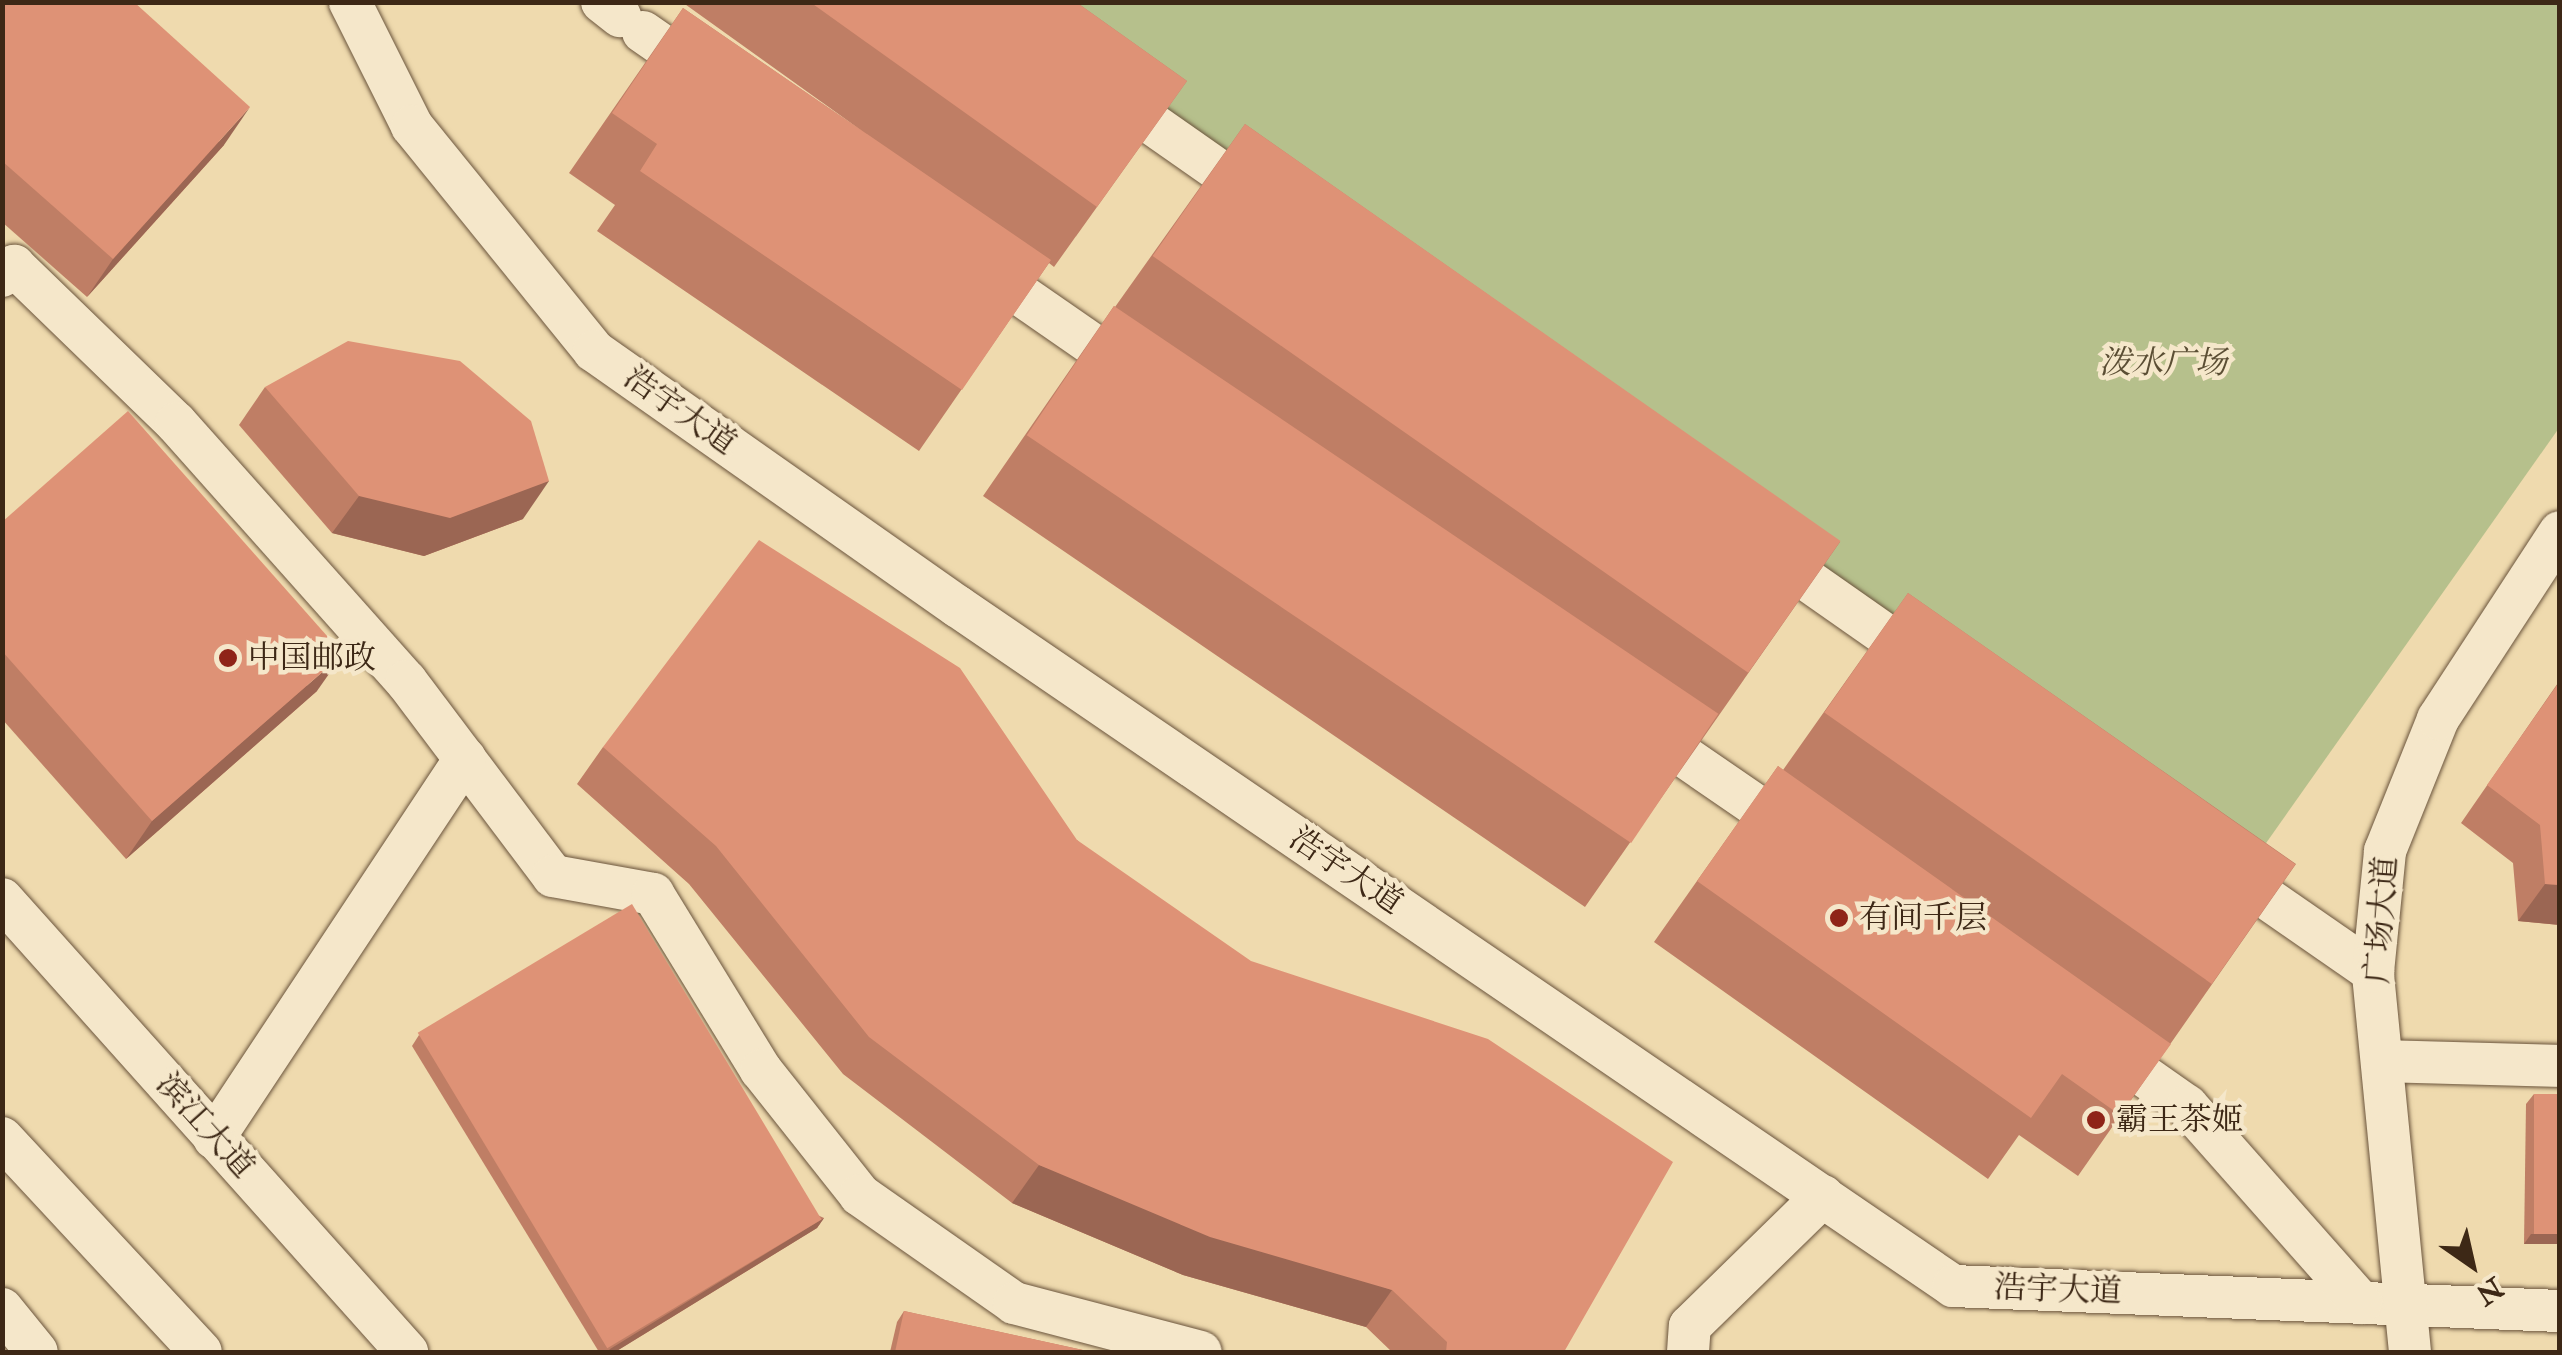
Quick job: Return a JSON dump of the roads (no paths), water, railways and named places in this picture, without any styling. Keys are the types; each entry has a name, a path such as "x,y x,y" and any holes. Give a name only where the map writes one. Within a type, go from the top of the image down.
{"street":[{"name":"浩宇大道","path":"350,2 412,126 594,351 957,606 1953,1286 2560,1311"},
{"path":"622,17 740,100"},
{"path":"1075,70 1300,228"},
{"path":"952,247 1163,394"},
{"path":"2,276 14,266 176,423 406,682 553,876 653,894 761,1070 860,1194 1014,1302 1201,1352"},
{"path":"1737,532 1966,690"},
{"name":"广场大道","path":"2410,1352 2373,972 2385,851 2438,719 2560,532"},
{"path":"1602,699 1830,857"},
{"path":"214,1138 464,759"},
{"path":"2194,848 2373,972"},
{"name":"滨江大道","path":"2,900 408,1352"},
{"path":"2074,1027 2187,1106 2362,1303"},
{"path":"2382,1061 2560,1066"},
{"path":"2,1138 201,1352"},
{"path":"1688,1352 1690,1326 1822,1196"}],"place":[{"name":"中国邮政","path":"228,658"},
{"name":"有间千层","path":"1839,918"},
{"name":"霸王茶姬","path":"2096,1120"}],"park label":[{"name":"泼水广场","path":"2163,363"}]}
